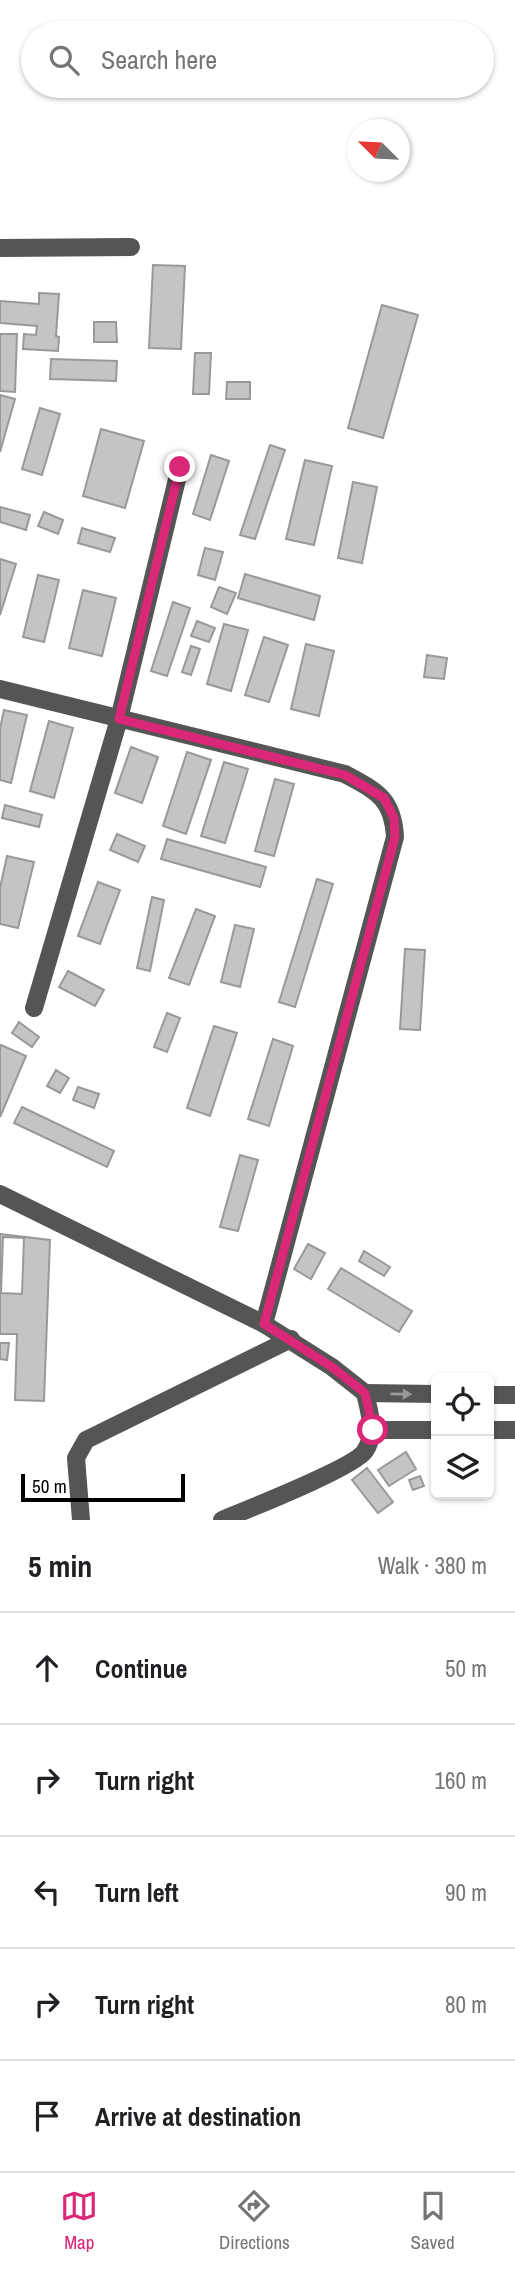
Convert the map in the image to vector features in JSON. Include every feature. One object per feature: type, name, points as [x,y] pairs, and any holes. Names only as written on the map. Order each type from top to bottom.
[{"type":"lane","points":[[0,248],[131,247]]},
{"type":"lane","points":[[34,1008],[119,719],[180,467]]},
{"type":"lane","points":[[0,689],[345,775],[384,798],[394,818],[395,837],[264,1324]]},
{"type":"lane","points":[[0,1194],[264,1324],[291,1339],[365,1393],[431,1394]]},
{"type":"lane","points":[[81,1520],[76,1458],[86,1440],[291,1339]]},
{"type":"lane","points":[[222,1520],[344,1466],[365,1452],[373,1430],[365,1393]]},
{"type":"lane","points":[[494,1395],[515,1395]]},
{"type":"lane","points":[[373,1430],[431,1430]]},
{"type":"lane","points":[[494,1430],[515,1430]]},
{"type":"building","points":[[153,265],[185,266],[181,349],[149,348]]},
{"type":"building","points":[[39,293],[59,294],[56,336],[59,337],[58,351],[23,349],[24,334],[36,335],[37,326],[0,323],[0,301],[39,304]]},
{"type":"building","points":[[382,305],[418,315],[383,438],[348,428]]},
{"type":"building","points":[[94,322],[116,322],[117,342],[94,342]]},
{"type":"building","points":[[0,334],[17,334],[15,392],[0,391]]},
{"type":"building","points":[[195,353],[211,353],[209,394],[193,394]]},
{"type":"building","points":[[51,359],[117,361],[116,381],[50,379]]},
{"type":"building","points":[[227,382],[250,382],[250,399],[226,399]]},
{"type":"building","points":[[0,395],[15,399],[0,452]]},
{"type":"building","points":[[40,408],[60,414],[42,475],[22,469]]},
{"type":"building","points":[[101,429],[144,441],[125,508],[83,496]]},
{"type":"building","points":[[270,445],[285,450],[255,539],[240,535]]},
{"type":"building","points":[[211,455],[229,461],[210,520],[193,514]]},
{"type":"building","points":[[305,460],[332,466],[314,545],[286,539]]},
{"type":"building","points":[[353,482],[377,487],[362,563],[338,558]]},
{"type":"building","points":[[0,507],[30,515],[26,530],[0,522]]},
{"type":"building","points":[[44,512],[63,520],[58,534],[38,526]]},
{"type":"building","points":[[82,528],[115,538],[110,552],[78,543]]},
{"type":"building","points":[[205,548],[223,552],[215,580],[198,575]]},
{"type":"building","points":[[0,559],[16,564],[0,615]]},
{"type":"building","points":[[245,574],[320,596],[314,620],[238,598]]},
{"type":"building","points":[[38,575],[59,580],[44,642],[23,637]]},
{"type":"building","points":[[219,587],[236,593],[227,614],[211,607]]},
{"type":"building","points":[[83,590],[116,598],[102,656],[69,648]]},
{"type":"building","points":[[173,602],[190,608],[167,676],[151,671]]},
{"type":"building","points":[[197,621],[215,628],[209,642],[191,636]]},
{"type":"building","points":[[224,624],[248,630],[231,691],[207,684]]},
{"type":"building","points":[[264,637],[288,645],[269,702],[245,695]]},
{"type":"building","points":[[306,644],[334,651],[319,716],[291,709]]},
{"type":"building","points":[[191,646],[200,649],[191,675],[182,672]]},
{"type":"building","points":[[427,655],[447,658],[444,679],[424,677]]},
{"type":"building","points":[[4,710],[27,715],[11,783],[0,780],[0,729]]},
{"type":"building","points":[[49,721],[73,728],[54,798],[30,791]]},
{"type":"building","points":[[131,747],[158,757],[142,803],[115,793]]},
{"type":"building","points":[[187,752],[211,760],[186,834],[163,826]]},
{"type":"building","points":[[224,762],[248,769],[225,843],[201,836]]},
{"type":"building","points":[[275,779],[294,784],[274,856],[255,851]]},
{"type":"building","points":[[5,805],[42,815],[39,827],[2,818]]},
{"type":"building","points":[[117,834],[145,846],[138,862],[110,850]]},
{"type":"building","points":[[167,839],[266,867],[260,887],[161,859]]},
{"type":"building","points":[[7,856],[34,862],[18,928],[0,924],[0,888]]},
{"type":"building","points":[[317,879],[333,884],[295,1007],[279,1002]]},
{"type":"building","points":[[98,882],[120,890],[100,944],[78,936]]},
{"type":"building","points":[[152,897],[164,900],[150,971],[137,968]]},
{"type":"building","points":[[196,909],[215,916],[189,985],[169,978]]},
{"type":"building","points":[[235,925],[254,929],[240,987],[221,982]]},
{"type":"building","points":[[405,949],[425,950],[420,1030],[400,1029]]},
{"type":"building","points":[[68,971],[104,990],[95,1006],[59,987]]},
{"type":"building","points":[[167,1013],[180,1018],[167,1052],[154,1047]]},
{"type":"building","points":[[19,1022],[39,1037],[32,1047],[12,1033]]},
{"type":"building","points":[[214,1026],[237,1033],[210,1116],[187,1108]]},
{"type":"building","points":[[273,1039],[293,1046],[269,1126],[248,1119]]},
{"type":"building","points":[[1,1045],[26,1056],[0,1117],[0,1048]]},
{"type":"building","points":[[56,1070],[69,1078],[60,1093],[47,1086]]},
{"type":"building","points":[[78,1087],[99,1094],[94,1108],[73,1100]]},
{"type":"building","points":[[22,1107],[114,1151],[107,1167],[14,1123]]},
{"type":"building","points":[[240,1155],[258,1160],[238,1231],[220,1227]]},
{"type":"building","points":[[0,1234],[50,1240],[44,1401],[15,1400],[17,1334],[0,1334]],"holes":[[[3,1237],[24,1238],[22,1294],[1,1293]]]},
{"type":"building","points":[[308,1244],[325,1253],[311,1279],[294,1269]]},
{"type":"building","points":[[364,1251],[390,1267],[384,1276],[359,1261]]},
{"type":"building","points":[[341,1268],[412,1311],[399,1332],[328,1289]]},
{"type":"building","points":[[0,1343],[9,1343],[7,1360],[0,1359]]},
{"type":"building","points":[[406,1452],[416,1469],[389,1486],[378,1470]]},
{"type":"building","points":[[367,1468],[393,1502],[378,1513],[352,1480]]},
{"type":"building","points":[[420,1476],[424,1486],[413,1490],[409,1480]]},
{"type":"route","points":[[180,467],[119,719],[345,775],[384,798],[394,818],[395,837],[264,1324],[332,1367],[365,1393],[373,1430]]}]
